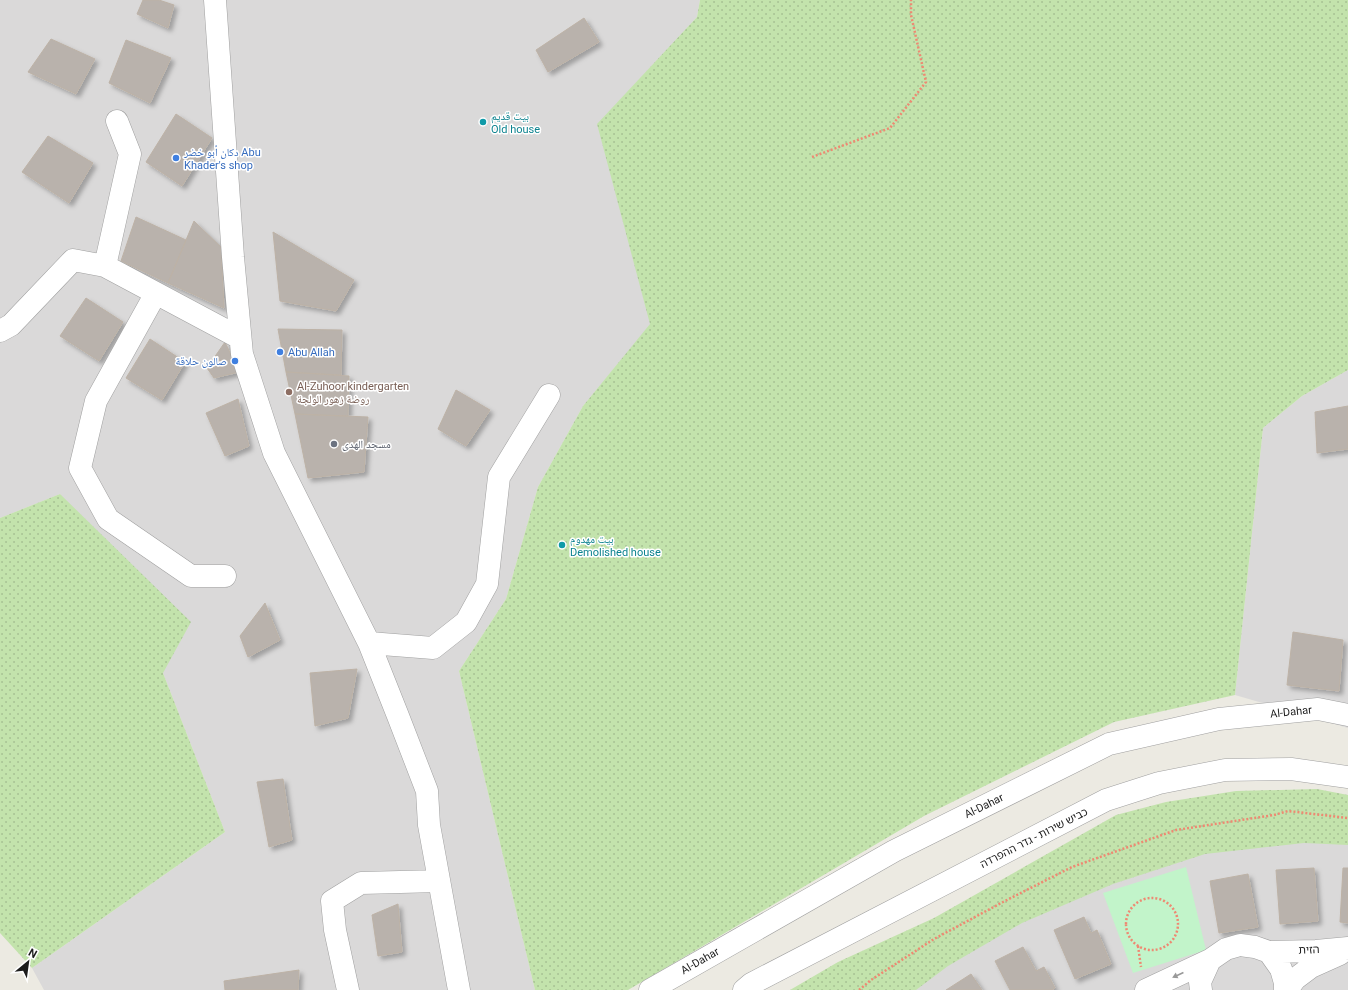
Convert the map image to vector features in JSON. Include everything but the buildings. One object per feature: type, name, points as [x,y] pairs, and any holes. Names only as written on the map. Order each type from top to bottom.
[{"type":"street","points":[[215,0],[232,250],[242,354],[274,453],[369,643],[427,791],[429,825],[459,990]]},
{"type":"street","points":[[105,266],[130,154],[117,121]]},
{"type":"street","points":[[0,331],[11,325],[73,260],[105,266],[240,338]]},
{"type":"street","points":[[156,293],[96,401],[80,468],[108,519],[192,576],[225,576]]},
{"type":"street","points":[[369,643],[433,648],[466,622],[487,584],[499,477],[550,395]]},
{"type":"street","name":"Al-Dahar","points":[[650,990],[894,851],[1109,744],[1219,719],[1318,709],[1348,715]]},
{"type":"street","name":"כביש שירות - גדר ההפרדה","points":[[744,990],[751,984],[1106,800],[1159,782],[1225,770],[1291,769],[1348,777]]},
{"type":"street","points":[[348,990],[335,930],[332,902],[361,883],[439,881]]},
{"type":"street","name":"הזית","points":[[1210,960],[1226,949],[1240,945],[1255,947],[1269,952],[1348,949]]},
{"type":"street","name":"הזית","points":[[1286,990],[1295,979],[1311,967],[1348,949]]},
{"type":"street","points":[[1269,952],[1281,969],[1286,990]]},
{"type":"street","points":[[1146,990],[1210,960]]},
{"type":"street","points":[[1201,990],[1200,982],[1210,960]]},
{"type":"path","points":[[812,156],[890,128],[926,82],[911,15],[911,0]]},
{"type":"path","points":[[859,990],[871,980],[934,939],[1072,867],[1176,830],[1274,815],[1288,811],[1348,818]]},
{"type":"path","points":[[1144,899],[1160,899],[1174,909],[1178,917],[1176,935],[1171,942],[1156,950],[1146,950],[1138,946],[1132,941],[1128,934],[1126,925],[1130,909],[1136,903],[1144,899]]},
{"type":"shaded area","points":[[0,0],[700,0],[697,17],[598,124],[651,324],[583,406],[538,487],[506,599],[459,671],[535,990],[44,990],[32,968],[225,832],[163,673],[60,494],[0,518]]},
{"type":"shaded area","points":[[1348,370],[1348,728],[1235,695],[1263,428],[1302,396]]},
{"type":"shaded area","points":[[1348,837],[1348,990],[902,990],[965,941],[1174,839]]},
{"type":"green space","points":[[700,0],[1348,0],[1348,370],[1302,396],[1263,428],[1235,695],[1114,722],[924,816],[628,990],[535,990],[459,671],[506,599],[538,487],[583,406],[650,324],[597,124],[697,17]]},
{"type":"green space","points":[[60,494],[191,622],[163,673],[225,832],[32,968],[0,933],[0,518]]},
{"type":"green space","points":[[1317,789],[1348,795],[1348,845],[1304,843],[1205,854],[1113,884],[1022,923],[948,966],[916,990],[790,990],[838,962],[934,918],[1116,815],[1166,802],[1236,791]]},
{"type":"green space","points":[[1186,867],[1206,950],[1133,973],[1103,893]]},
{"type":"place","name":"بيت قديم Old house","points":[[483,122]]},
{"type":"place","name":"دكان أبو خضر Abu Khader's shop","points":[[176,158]]},
{"type":"place","name":"Abu Allah","points":[[280,352]]},
{"type":"place","name":"صالون حلاقة","points":[[235,361]]},
{"type":"place","name":"Al-Zuhoor kindergarten روضة زهور الولجة","points":[[289,392]]},
{"type":"place","name":"مسجد الهدى","points":[[334,444]]},
{"type":"place","name":"بيت مهدوم Demolished house","points":[[562,545]]}]
